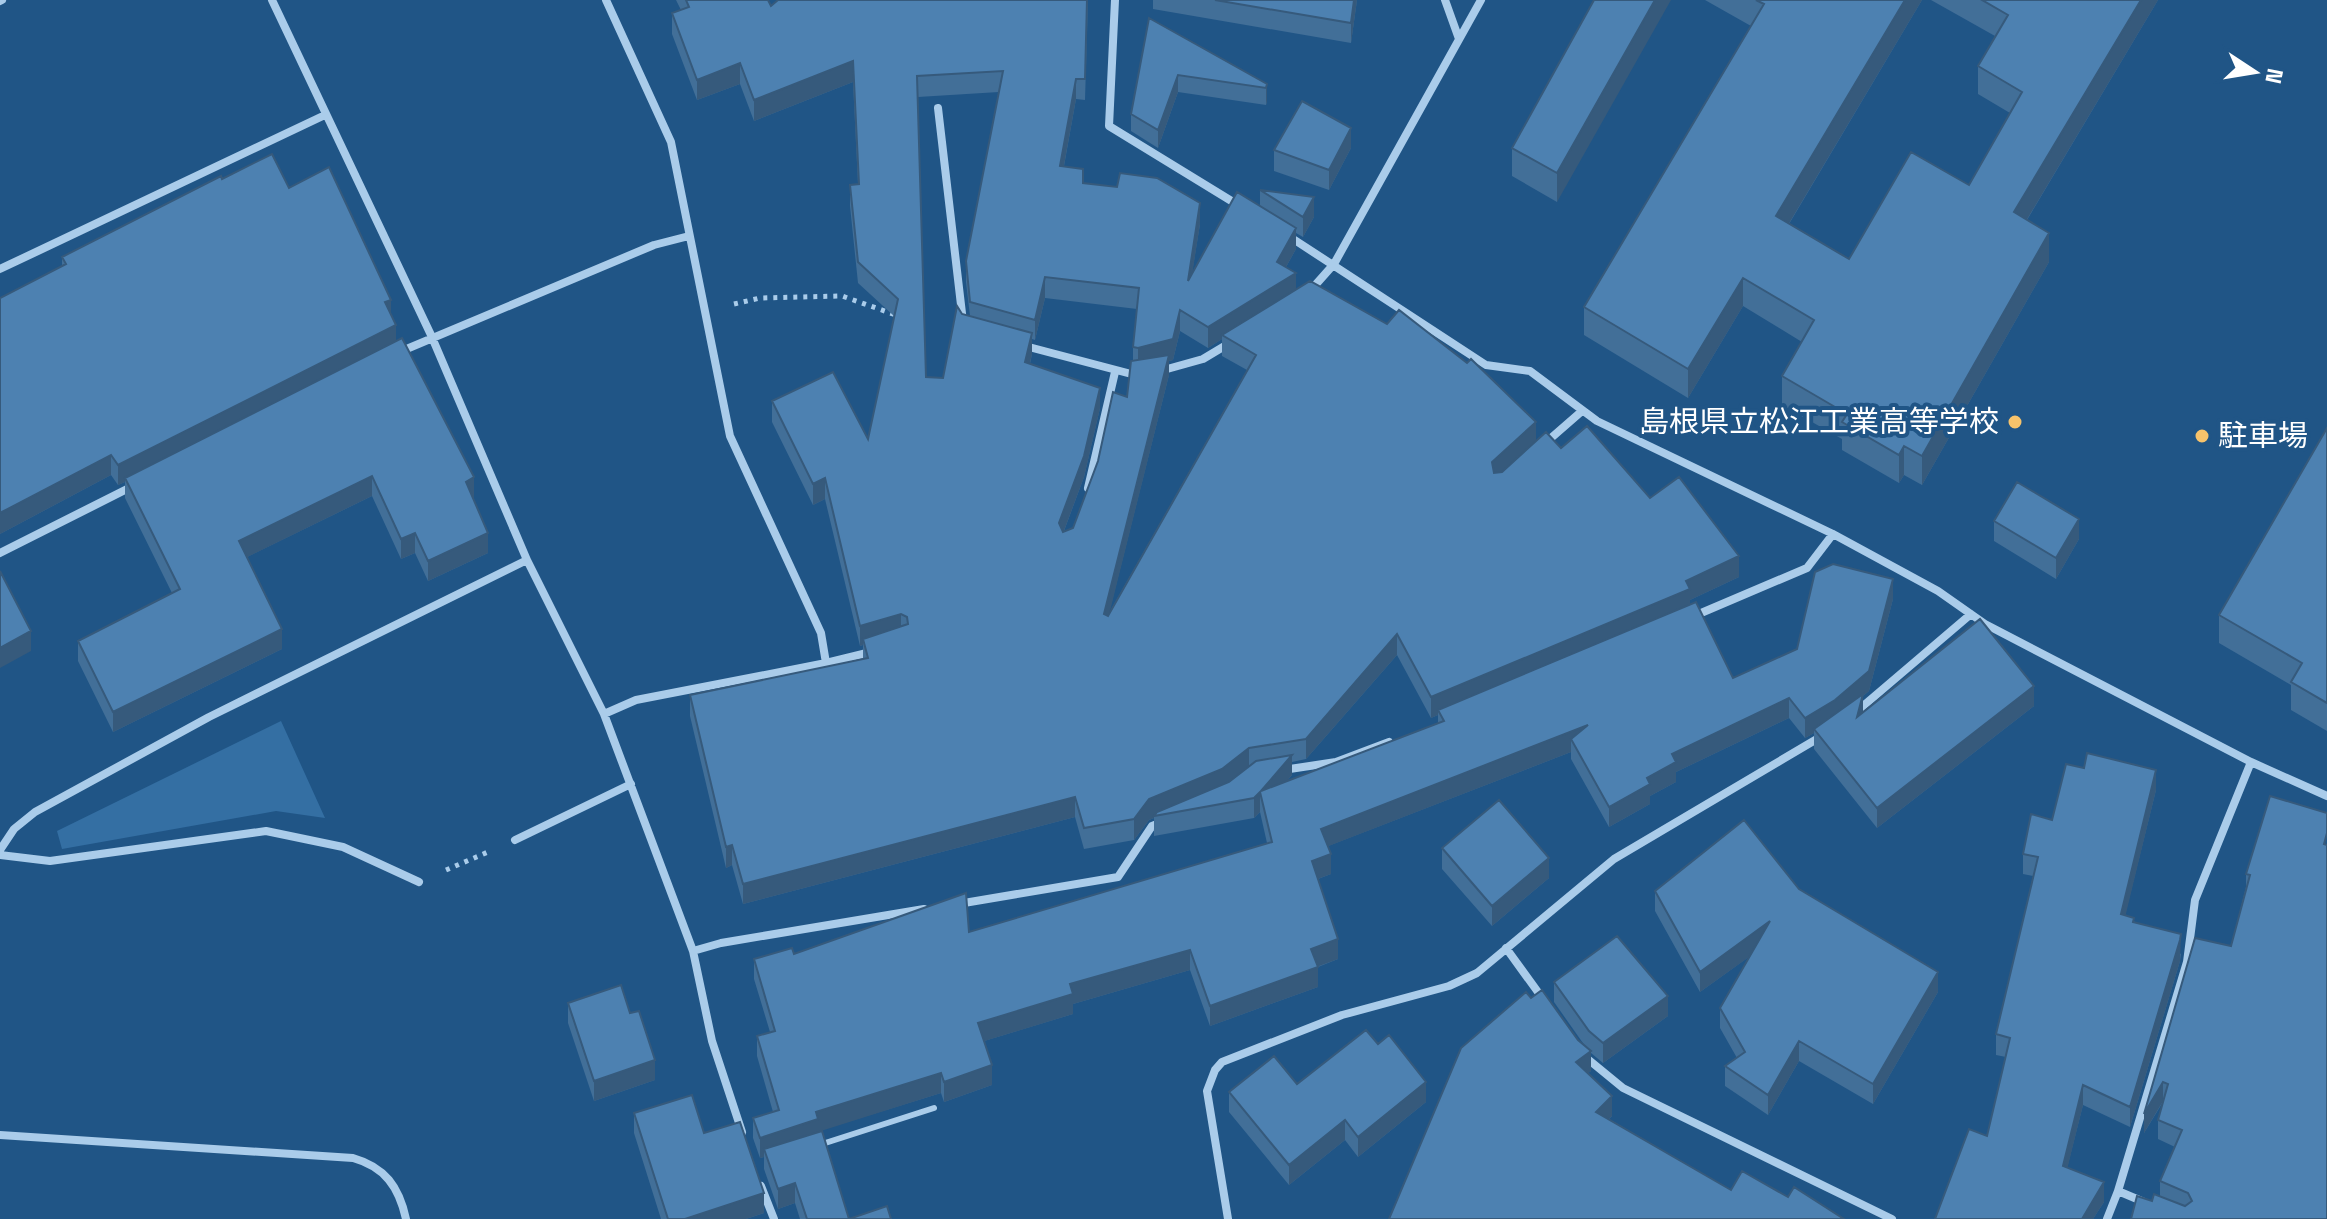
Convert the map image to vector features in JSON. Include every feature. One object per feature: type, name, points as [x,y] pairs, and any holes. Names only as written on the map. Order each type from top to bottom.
[{"type":"street","points":[[272,0],[431,335],[527,560],[604,714],[693,951],[712,1041],[744,1139]]},
{"type":"street","points":[[606,0],[671,142],[730,436],[821,633],[826,663]]},
{"type":"street","points":[[1115,0],[1109,126],[1241,207]]},
{"type":"street","points":[[1445,0],[1459,39]]},
{"type":"street","points":[[1296,302],[1307,295],[1334,264],[1481,0]]},
{"type":"street","points":[[938,108],[964,328]]},
{"type":"street","points":[[0,269],[325,115]]},
{"type":"street","points":[[1281,231],[1486,365],[1530,371],[1582,411],[1833,534],[1938,591],[1971,614],[2251,762],[2327,796]]},
{"type":"street","points":[[389,356],[431,335],[654,245],[689,236]]},
{"type":"street","points":[[1009,341],[1138,376],[1203,359],[1238,338]]},
{"type":"street","points":[[1086,493],[1115,372]]},
{"type":"street","points":[[1539,449],[1582,411]]},
{"type":"street","points":[[0,553],[139,483]]},
{"type":"street","points":[[1678,622],[1807,568],[1833,534]]},
{"type":"street","points":[[419,882],[343,847],[266,831],[50,861],[0,852],[14,829],[62,797],[209,717],[527,560]]},
{"type":"street","points":[[1851,716],[1971,614]]},
{"type":"street","points":[[604,714],[636,700],[877,650]]},
{"type":"street","points":[[1228,1219],[1207,1091],[1215,1070],[1222,1062],[1342,1015],[1449,986],[1477,973],[1614,859],[1826,734]]},
{"type":"street","points":[[1267,772],[1336,762],[1393,740]]},
{"type":"street","points":[[2107,1219],[2187,962],[2195,900],[2251,762]]},
{"type":"street","points":[[515,840],[631,784]]},
{"type":"street","points":[[950,905],[1118,877],[1152,826],[1167,820]]},
{"type":"street","points":[[693,951],[721,943],[935,907]]},
{"type":"street","points":[[1506,948],[1549,1008]]},
{"type":"street","points":[[1575,1044],[1600,1072],[1623,1088],[1892,1219]]},
{"type":"street","points":[[0,1135],[353,1158],[372,1163],[389,1177],[402,1201],[406,1219]]},
{"type":"street","points":[[759,1180],[774,1219]]},
{"type":"street","points":[[2118,1191],[2158,1208]]},
{"type":"lane","points":[[814,1147],[934,1108]]},
{"type":"path","points":[[729,306],[760,298],[842,296],[910,320]]},
{"type":"path","points":[[419,882],[515,840]]},
{"type":"shaded area","points":[[281,721],[325,818],[276,811],[62,849],[57,831]]},
{"type":"building","points":[[686,0],[768,0],[771,6],[778,0],[1087,0],[1085,79],[1076,79],[1060,166],[1083,169],[1083,183],[1117,187],[1120,173],[1157,178],[1200,203],[1188,281],[1237,192],[1296,228],[1277,262],[1296,273],[1208,327],[1180,310],[1173,339],[1138,348],[1133,347],[1139,288],[1045,277],[1035,320],[970,302],[966,261],[1003,71],[917,76],[926,377],[943,378],[957,306],[962,314],[1032,333],[1025,362],[1100,388],[1084,456],[1059,523],[1063,532],[1073,528],[1098,461],[1113,392],[1127,397],[1131,361],[1169,355],[1104,614],[1108,616],[1256,355],[1222,335],[1310,281],[1387,324],[1399,310],[1467,363],[1471,359],[1536,422],[1492,462],[1494,473],[1502,472],[1546,432],[1561,448],[1587,426],[1650,498],[1679,477],[1739,556],[1686,581],[1690,589],[1431,697],[1397,634],[1306,739],[1249,748],[1222,769],[1149,799],[1134,819],[1084,828],[1075,797],[743,884],[732,845],[726,847],[690,695],[868,658],[863,639],[908,624],[907,617],[901,614],[860,626],[825,478],[813,484],[772,401],[833,372],[868,439],[898,299],[858,262],[850,185],[859,184],[853,61],[754,100],[740,63],[697,80],[672,13],[689,7]]},
{"type":"building","points":[[1215,0],[1354,0],[1351,23]]},
{"type":"building","points":[[1594,0],[1655,0],[1557,173],[1512,148]]},
{"type":"building","points":[[1756,0],[1905,0],[1776,216],[1849,259],[1911,152],[1969,185],[2022,92],[1978,66],[2008,15],[1982,0],[2141,0],[2014,212],[2049,233],[1922,456],[1904,446],[1899,455],[1842,422],[1847,414],[1782,376],[1814,320],[1743,278],[1688,369],[1584,307],[1764,4]]},
{"type":"building","points":[[1149,18],[1267,84],[1266,88],[1178,75],[1158,130],[1131,114]]},
{"type":"building","points":[[1302,101],[1351,128],[1329,170],[1274,150]]},
{"type":"building","points":[[272,154],[289,188],[329,167],[391,300],[385,302],[396,325],[118,465],[111,455],[0,513],[0,298],[66,264],[62,257],[221,176],[222,179]]},
{"type":"building","points":[[1260,190],[1314,197],[1303,217]]},
{"type":"building","points":[[402,338],[474,477],[466,482],[488,533],[428,561],[415,533],[401,539],[372,476],[239,541],[282,629],[113,712],[78,641],[180,589],[125,478]]},
{"type":"building","points":[[2327,428],[2327,703],[2291,682],[2302,663],[2219,615]]},
{"type":"building","points":[[2017,482],[2079,519],[2056,558],[1994,521]]},
{"type":"building","points":[[1833,564],[1893,579],[1869,671],[1835,700],[1805,718],[1789,698],[1672,754],[1676,762],[1647,778],[1650,784],[1609,807],[1571,739],[1588,725],[1321,829],[1331,854],[1312,861],[1338,939],[1311,949],[1318,967],[1210,1006],[1190,950],[1070,984],[1073,994],[978,1023],[992,1065],[944,1082],[941,1073],[816,1112],[818,1119],[760,1138],[753,1118],[779,1110],[757,1036],[775,1031],[754,959],[792,948],[794,954],[966,893],[969,932],[1272,842],[1260,792],[1254,798],[1154,816],[1157,812],[1229,782],[1256,761],[1292,755],[1261,791],[1444,721],[1438,710],[1696,602],[1733,678],[1797,649],[1815,572]]},
{"type":"building","points":[[0,571],[31,631],[0,648]]},
{"type":"building","points":[[1980,619],[2034,686],[1877,808],[1814,729],[1863,694],[1857,717]]},
{"type":"building","points":[[2087,753],[2156,770],[2121,914],[2134,918],[2133,922],[2181,934],[2130,1107],[2083,1085],[2063,1166],[2104,1182],[2082,1219],[1935,1219],[1969,1129],[1987,1136],[2010,1038],[1996,1034],[2038,857],[2023,854],[2031,814],[2052,820],[2066,764],[2084,768]]},
{"type":"building","points":[[2270,796],[2327,813],[2324,844],[2327,845],[2327,1219],[2131,1219],[2137,1196],[2152,1201],[2154,1194],[2185,1206],[2192,1201],[2188,1193],[2160,1181],[2182,1130],[2158,1120],[2168,1084],[2163,1082],[2144,1114],[2195,938],[2231,946],[2250,875],[2246,874]]},
{"type":"building","points":[[1499,800],[1549,858],[1492,906],[1442,848]]},
{"type":"building","points":[[1744,820],[1799,889],[1938,972],[1873,1084],[1799,1041],[1768,1095],[1725,1066],[1745,1052],[1720,1008],[1770,921],[1700,972],[1655,891]]},
{"type":"building","points":[[1617,936],[1668,996],[1603,1043],[1589,1031],[1554,982]]},
{"type":"building","points":[[621,985],[630,1013],[639,1011],[655,1060],[594,1081],[568,1003]]},
{"type":"building","points":[[1542,990],[1578,1040],[1591,1051],[1576,1062],[1612,1096],[1596,1112],[1731,1190],[1742,1171],[1788,1197],[1794,1187],[1844,1219],[1389,1219],[1461,1048],[1526,992],[1531,998]]},
{"type":"building","points":[[1366,1030],[1378,1044],[1389,1035],[1426,1082],[1358,1137],[1345,1120],[1289,1165],[1229,1092],[1274,1056],[1297,1084]]},
{"type":"building","points":[[692,1095],[704,1133],[740,1122],[764,1193],[685,1219],[668,1219],[634,1113]]},
{"type":"building","points":[[822,1131],[849,1219],[807,1219],[795,1183],[778,1189],[764,1149]]},
{"type":"building","points":[[887,1206],[891,1219],[849,1219]]},
{"type":"place","name":"島根県立松江工業高等学校","points":[[2015,422]]},
{"type":"place","name":"駐車場","points":[[2202,436]]}]
